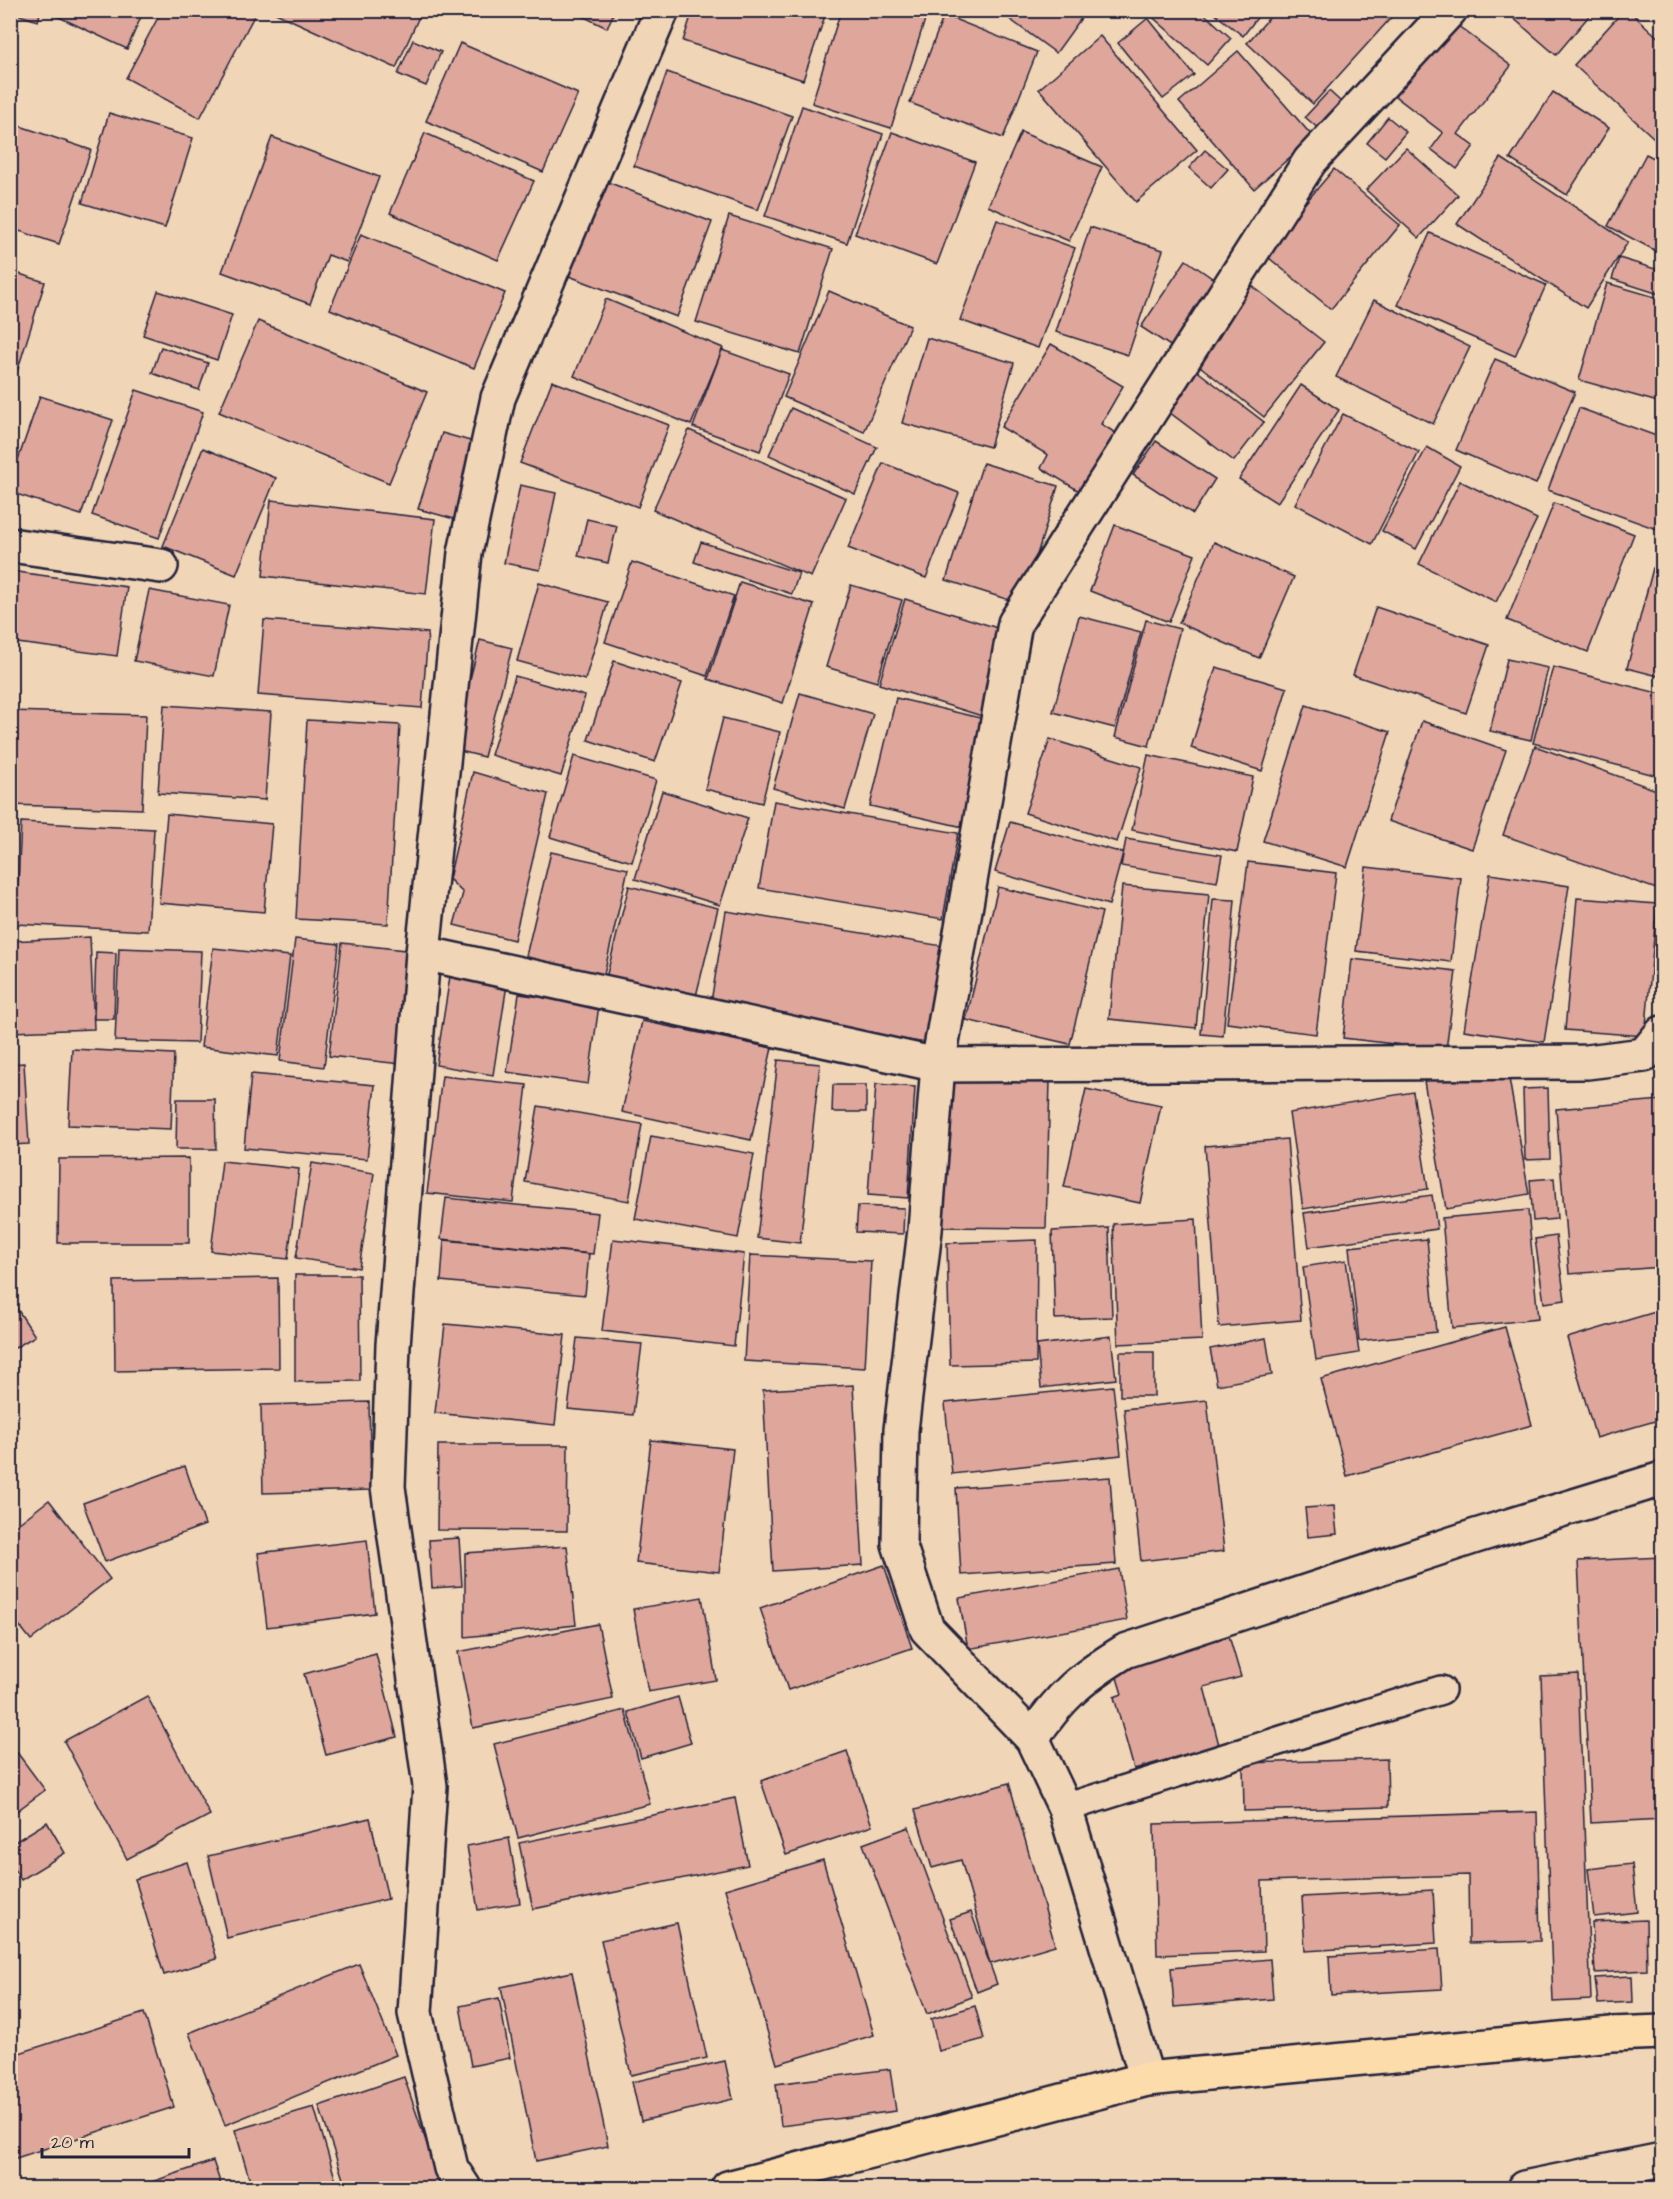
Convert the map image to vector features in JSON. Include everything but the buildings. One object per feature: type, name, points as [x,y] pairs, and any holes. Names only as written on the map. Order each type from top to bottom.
[{"type":"highway","points":[[728,2188],[1147,2079],[1600,2035],[1662,2032]]},
{"type":"street","points":[[464,2188],[451,2168],[416,2013],[430,1785],[388,1487],[393,1345],[423,953],[465,553],[498,398],[662,10]]},
{"type":"street","points":[[1147,2079],[1065,1808],[1032,1738],[927,1629],[899,1544],[901,1430],[925,1230],[938,1065],[1015,623],[1310,161],[1450,10]]},
{"type":"street","points":[[10,545],[161,566]]},
{"type":"street","points":[[423,953],[938,1065],[1587,1062],[1644,1055],[1662,1033]]},
{"type":"street","points":[[1032,1738],[1071,1688],[1096,1668],[1125,1651],[1465,1539],[1662,1479]]},
{"type":"street","points":[[1524,2188],[1662,2160]]},
{"type":"lane","points":[[1065,1808],[1441,1690]]}]
